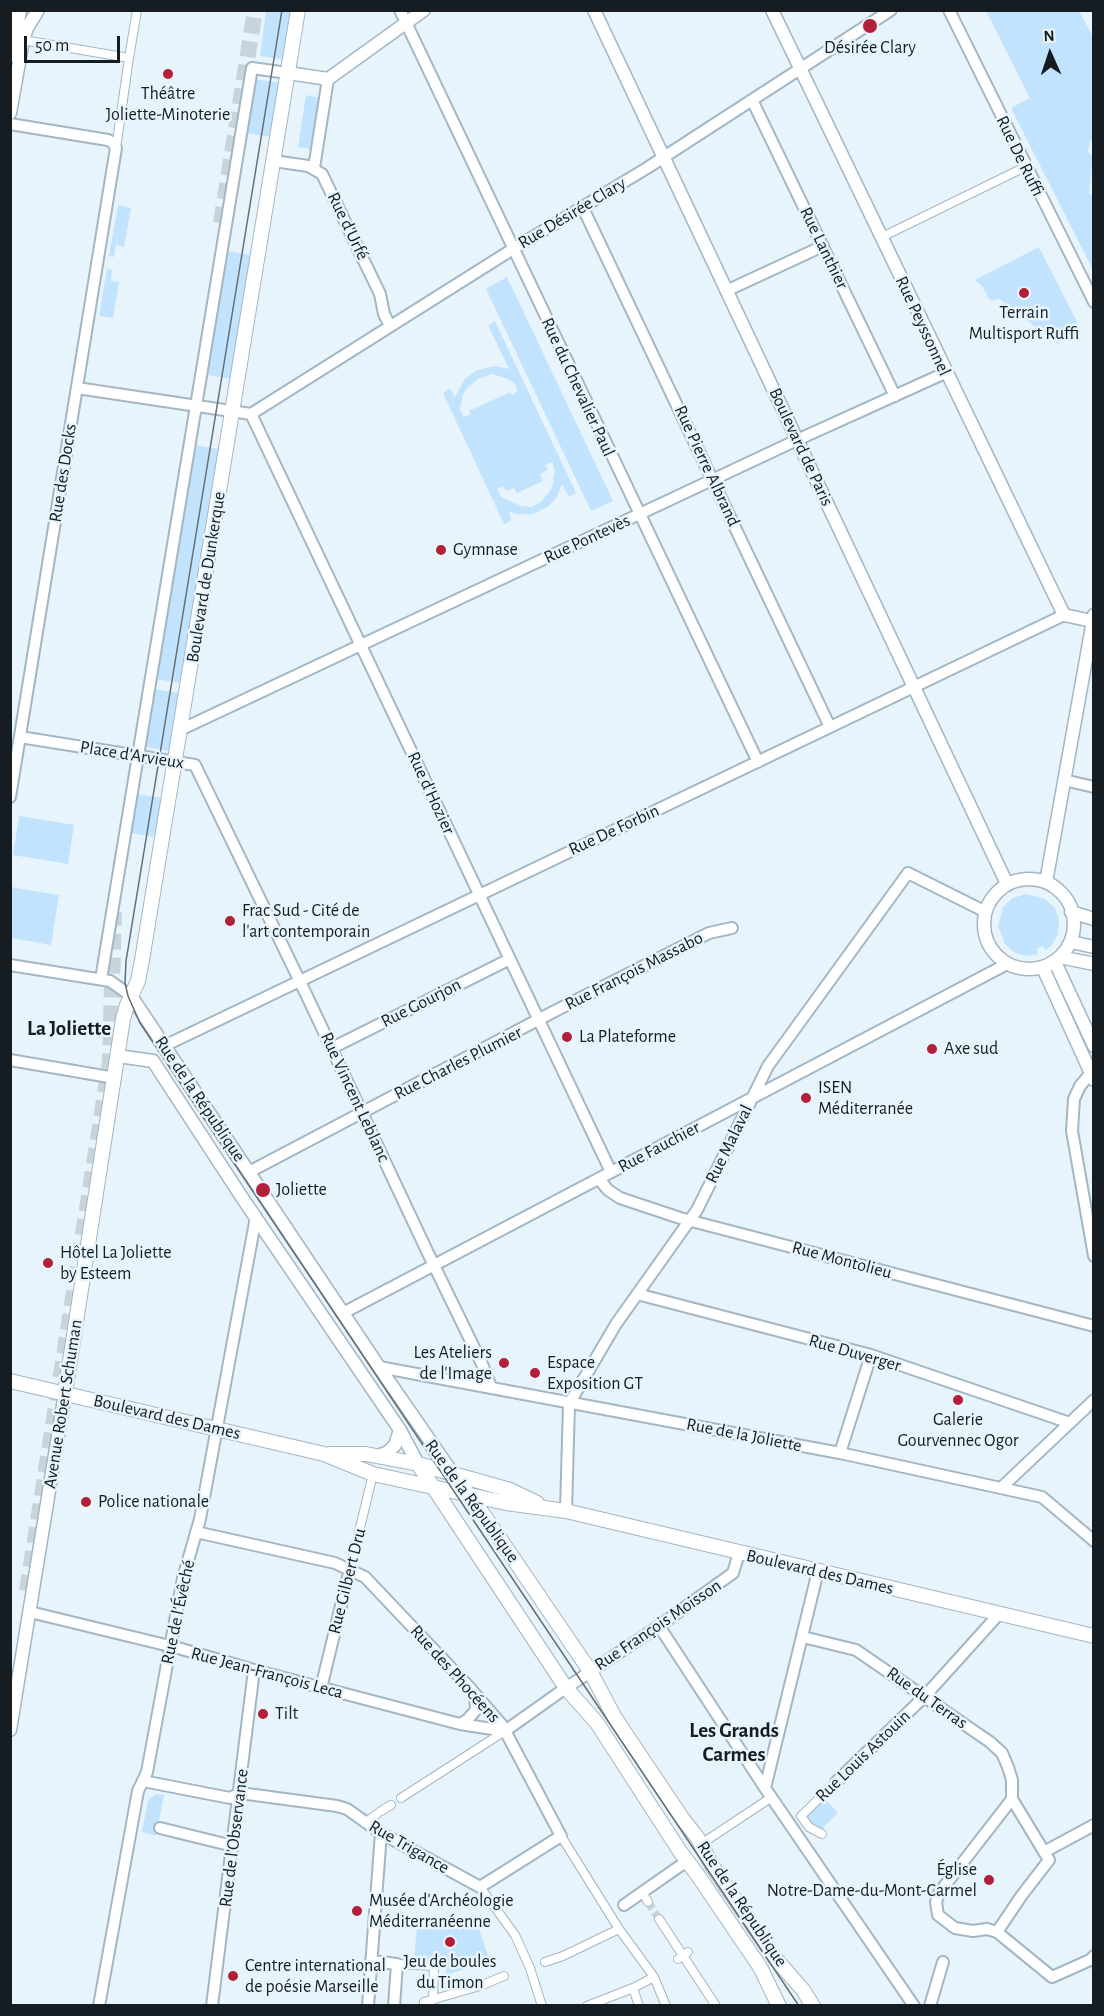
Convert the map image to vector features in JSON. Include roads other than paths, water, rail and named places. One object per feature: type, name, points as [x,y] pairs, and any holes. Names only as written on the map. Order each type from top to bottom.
[{"type":"highway","points":[[17,10],[17,46]]},
{"type":"main road","name":"Boulevard de Dunkerque","points":[[115,1078],[124,1012],[138,981],[142,960],[298,10]]},
{"type":"main road","name":"Avenue Robert Schuman","points":[[65,1393],[115,1078]]},
{"type":"main road","name":"Boulevard des Dames","points":[[10,1381],[324,1454],[373,1474],[507,1503],[566,1511],[1094,1636]]},
{"type":"main road","name":"Boulevard des Dames","points":[[324,1454],[366,1454],[418,1464],[510,1490],[547,1508]]},
{"type":"main road","name":"Rue de la République","points":[[418,1464],[563,1690],[597,1723],[687,1861],[760,1967],[779,2006]]},
{"type":"main road","name":"Rue de la République","points":[[453,1474],[590,1671],[615,1718],[701,1844],[713,1867],[775,1958],[803,1990],[813,2006]]},
{"type":"main road","points":[[493,1529],[497,1516],[507,1503]]},
{"type":"street","points":[[10,113],[17,46],[38,10]]},
{"type":"street","points":[[116,148],[137,10]]},
{"type":"street","name":"Rue du Chevalier Paul","points":[[400,10],[758,762]]},
{"type":"street","points":[[288,73],[328,79],[424,10]]},
{"type":"street","name":"Boulevard de Paris","points":[[594,10],[1007,884]]},
{"type":"street","name":"Rue Peyssonnel","points":[[772,10],[945,373],[1064,615]]},
{"type":"street","name":"Rue Désirée Clary","points":[[251,414],[800,70],[891,10]]},
{"type":"street","name":"Rue De Ruffi","points":[[948,10],[1094,302]]},
{"type":"street","points":[[17,46],[129,58]]},
{"type":"street","name":"Boulevard de Dunkerque","points":[[101,980],[140,756],[252,68],[288,73]]},
{"type":"street","points":[[274,160],[314,168],[328,79]]},
{"type":"street","name":"Rue Lanthier","points":[[752,100],[895,396]]},
{"type":"street","points":[[10,124],[108,140],[116,148]]},
{"type":"street","name":"Rue des Docks","points":[[10,797],[116,148]]},
{"type":"street","points":[[882,237],[1025,167]]},
{"type":"street","name":"Rue d'Urfé","points":[[314,168],[322,174],[380,294],[384,314],[390,326]]},
{"type":"street","name":"Rue Pierre Albrand","points":[[582,206],[714,479],[830,727]]},
{"type":"street","points":[[726,291],[823,246]]},
{"type":"street","name":"Rue Pontevès","points":[[229,708],[797,440],[945,373]]},
{"type":"street","points":[[77,388],[251,414]]},
{"type":"street","name":"Rue d'Hozier","points":[[251,414],[611,1172]]},
{"type":"street","points":[[1046,882],[1093,619],[1064,615]]},
{"type":"street","name":"Rue De Forbin","points":[[164,1046],[1064,615]]},
{"type":"street","name":"Place d'Arvieux","points":[[180,730],[229,708]]},
{"type":"street","name":"Place d'Arvieux","points":[[20,737],[195,765],[217,809]]},
{"type":"street","points":[[1064,780],[1094,787]]},
{"type":"street","name":"Rue Vincent Leblanc","points":[[217,809],[491,1387]]},
{"type":"street","name":"Rue Malaval","points":[[566,1511],[570,1402],[616,1324],[697,1210],[768,1066],[908,873],[986,912]]},
{"type":"street","points":[[1026,879],[1046,882],[1062,893],[1074,917],[1071,942],[1058,959],[1042,968],[1030,970],[1007,964],[994,954],[983,926],[990,900],[1007,884],[1026,879]]},
{"type":"street","points":[[1071,912],[1094,919]]},
{"type":"street","name":"Rue François Massabo","points":[[539,1020],[709,933],[732,928]]},
{"type":"street","points":[[1071,942],[1094,947]]},
{"type":"street","name":"Rue Gourjon","points":[[332,1048],[510,959]]},
{"type":"street","points":[[1058,959],[1094,964]]},
{"type":"street","points":[[1058,959],[1094,1046]]},
{"type":"street","name":"Rue Fauchier","points":[[343,1313],[1007,964]]},
{"type":"street","points":[[10,965],[117,984],[131,996]]},
{"type":"street","points":[[1042,968],[1092,1077],[1080,1086],[1074,1100],[1072,1131],[1094,1256]]},
{"type":"street","name":"Rue de la République","points":[[131,996],[453,1474]]},
{"type":"street","name":"Rue Charles Plumier","points":[[249,1172],[539,1020]]},
{"type":"street","name":"Rue de la République","points":[[118,1056],[153,1061],[400,1430],[418,1464]]},
{"type":"street","points":[[10,1060],[115,1078]]},
{"type":"street","name":"Rue Montolieu","points":[[599,1179],[608,1190],[620,1198],[690,1220],[1094,1326]]},
{"type":"street","name":"Rue de l'Évêché","points":[[99,2006],[138,1791],[147,1772],[183,1578],[200,1520],[256,1217]]},
{"type":"street","name":"Rue Duverger","points":[[637,1294],[871,1355],[1070,1423]]},
{"type":"street","points":[[840,1453],[871,1355]]},
{"type":"street","name":"Rue de la Joliette","points":[[379,1367],[840,1453],[1042,1497],[1094,1541]]},
{"type":"street","name":"Avenue Robert Schuman","points":[[10,1730],[65,1393]]},
{"type":"street","points":[[1001,1488],[1094,1400]]},
{"type":"street","points":[[378,1456],[388,1452],[394,1445],[400,1430]]},
{"type":"street","name":"Rue Gilbert Dru","points":[[321,1688],[373,1474]]},
{"type":"street","name":"Rue des Phocéens","points":[[196,1532],[335,1563],[365,1577],[475,1694],[505,1731],[561,1836],[619,1929],[654,1977],[666,2006]]},
{"type":"street","name":"Rue François Moisson","points":[[401,1798],[505,1731],[733,1573],[739,1553]]},
{"type":"street","points":[[701,1844],[719,1835],[768,1792],[818,1571]]},
{"type":"street","name":"Rue Jean-François Leca","points":[[30,1612],[170,1646],[460,1724],[505,1731]]},
{"type":"street","name":"Rue Louis Astouin","points":[[822,1834],[809,1827],[801,1816],[925,1696],[999,1614]]},
{"type":"street","points":[[659,1626],[768,1792],[914,2006]]},
{"type":"street","name":"Rue du Terras","points":[[803,1637],[856,1650],[990,1742],[1002,1753],[1012,1780],[1012,1799]]},
{"type":"street","name":"Rue de l'Observance","points":[[212,2006],[254,1670]]},
{"type":"street","points":[[460,1724],[476,1710],[475,1694]]},
{"type":"street","name":"Rue Trigance","points":[[143,1781],[230,1798],[240,1793],[337,1806],[356,1814],[381,1833],[480,1887],[515,1935],[532,1967],[542,2006]]},
{"type":"street","points":[[1046,1856],[1012,1799],[939,1893],[936,1902],[938,1915],[946,1922],[963,1930],[987,1929],[997,1932],[1052,1977],[1094,1956]]},
{"type":"street","points":[[365,1823],[391,1805]]},
{"type":"street","points":[[997,1932],[1046,1856],[1094,1825]]},
{"type":"street","points":[[160,1828],[233,1846]]},
{"type":"street","points":[[368,2006],[381,1833]]},
{"type":"street","points":[[480,1887],[561,1836]]},
{"type":"street","points":[[624,1905],[645,1897],[687,1861]]},
{"type":"street","points":[[659,1919],[716,2006]]},
{"type":"street","points":[[545,1962],[563,1956],[619,1929]]},
{"type":"street","points":[[371,1962],[435,1966],[433,2000]]},
{"type":"street","points":[[930,2006],[944,1962]]},
{"type":"street","points":[[394,2006],[397,1964]]},
{"type":"street","points":[[424,2006],[424,2002],[504,1976]]},
{"type":"street","points":[[587,2006],[654,1977]]},
{"type":"street","points":[[633,1988],[639,2006]]},
{"type":"street","points":[[609,2006],[613,1995]]},
{"type":"tunnel","points":[[221,223],[255,10]]},
{"type":"tunnel","points":[[27,1591],[110,1062],[114,912]]},
{"type":"tunnel","points":[[648,1902],[659,1919]]},
{"type":"tram line","points":[[282,10],[126,961],[125,983],[128,996],[140,1023],[799,2006]]},
{"type":"place","name":"Désirée Clary","points":[[870,26]]},
{"type":"place","name":"Théâtre Joliette-Minoterie","points":[[168,74]]},
{"type":"place","name":"Terrain Multisport Ruffi","points":[[1024,293]]},
{"type":"place","name":"Gymnase","points":[[441,550]]},
{"type":"place","name":"Frac Sud - Cité de l'art contemporain","points":[[230,921]]},
{"type":"place","name":"La Plateforme","points":[[567,1037]]},
{"type":"place","name":"Axe sud","points":[[932,1049]]},
{"type":"place","name":"ISEN Méditerranée","points":[[806,1098]]},
{"type":"place","name":"Joliette","points":[[263,1190]]},
{"type":"place","name":"Hôtel La Joliette by Esteem","points":[[48,1263]]},
{"type":"place","name":"Les Ateliers de l'Image","points":[[504,1363]]},
{"type":"place","name":"Espace Exposition GT","points":[[535,1373]]},
{"type":"place","name":"Galerie Gourvennec Ogor","points":[[958,1400]]},
{"type":"place","name":"Police nationale","points":[[86,1502]]},
{"type":"place","name":"Tilt","points":[[263,1714]]},
{"type":"place","name":"Église Notre-Dame-du-Mont-Carmel","points":[[989,1880]]},
{"type":"place","name":"Musée d'Archéologie Méditerranéenne","points":[[357,1911]]},
{"type":"place","name":"Jeu de boules du Timon","points":[[450,1942]]},
{"type":"place","name":"Centre international de poésie Marseille","points":[[233,1976]]},
{"type":"district","name":"La Joliette","points":[[69,1029]]},
{"type":"district","name":"Les Grands Carmes","points":[[734,1743]]}]
